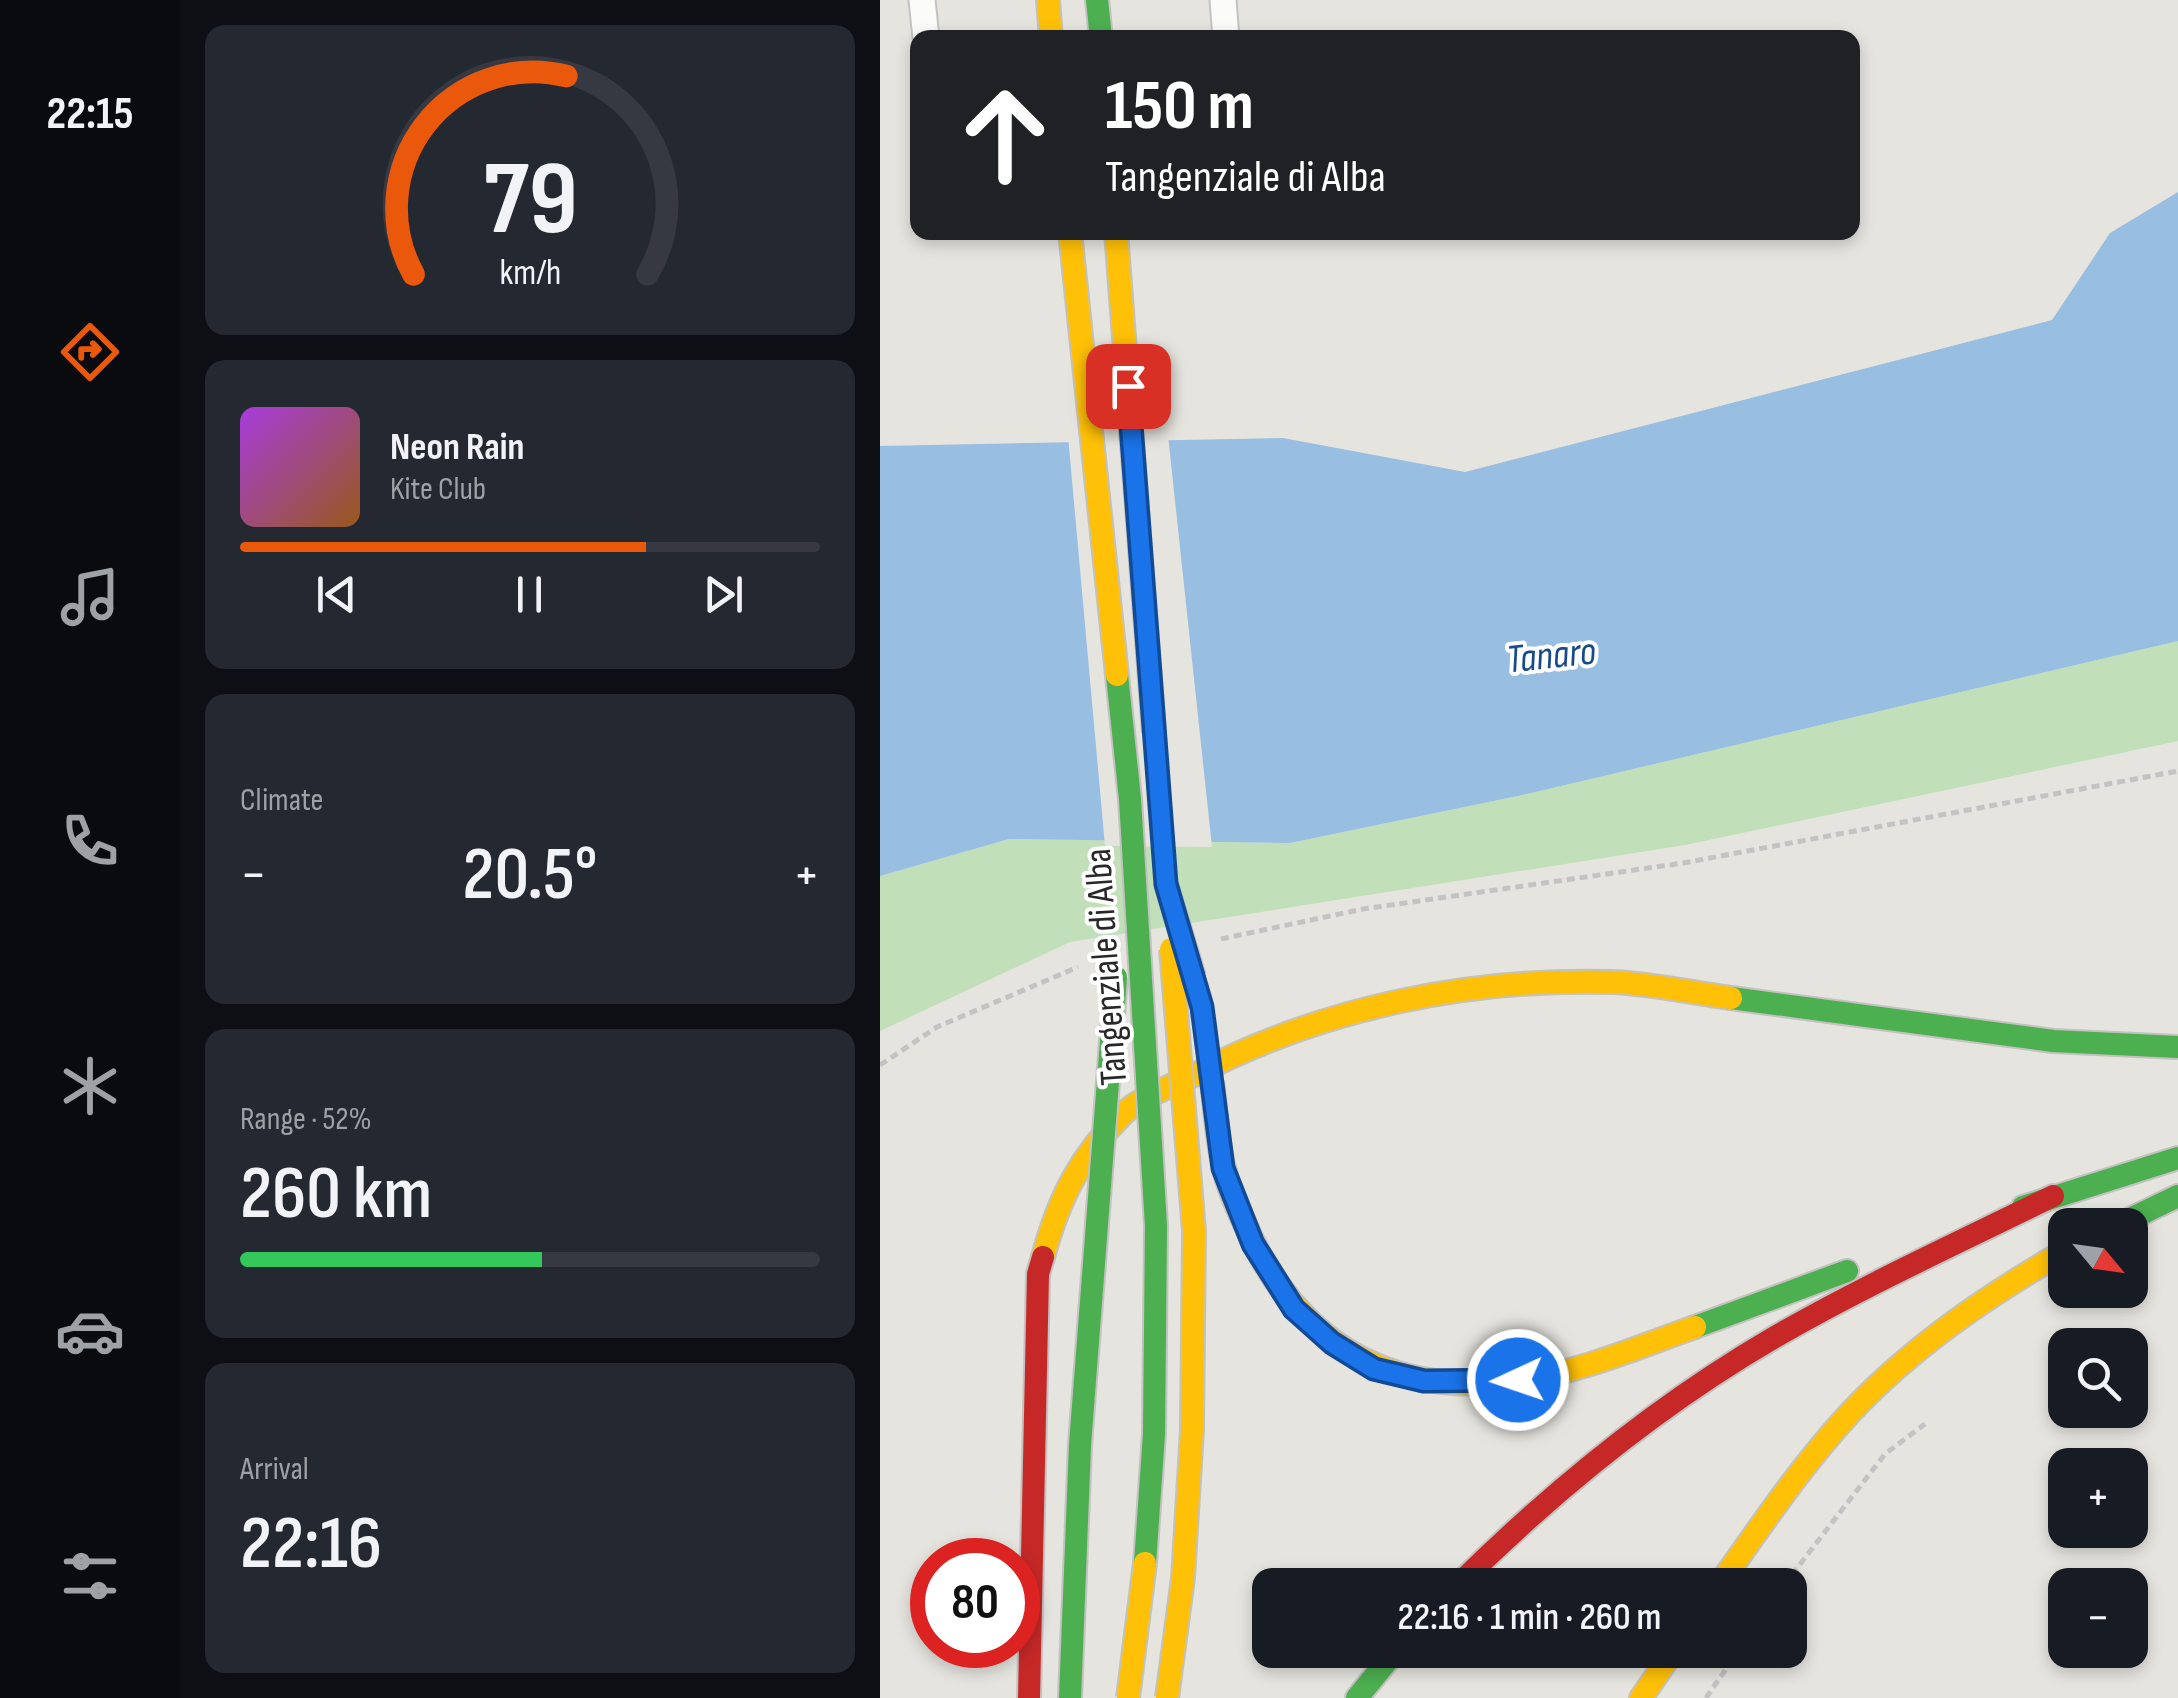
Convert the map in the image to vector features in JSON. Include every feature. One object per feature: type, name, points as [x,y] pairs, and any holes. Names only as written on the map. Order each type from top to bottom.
[{"type":"highway","points":[[1048,0],[1050,30]]},
{"type":"highway","points":[[1097,0],[1099,30]]},
{"type":"highway","name":"Tangenziale di Alba","points":[[1071,240],[1130,798],[1156,1226],[1154,1434],[1144,1576],[1128,1698]]},
{"type":"highway","points":[[1117,240],[1155,746]]},
{"type":"highway","points":[[1070,1698],[1080,1445],[1130,798]]},
{"type":"highway","name":"Tangenziale di Alba","points":[[1167,1698],[1183,1578],[1192,1430],[1194,1231],[1165,874],[1202,1007]]},
{"type":"highway","points":[[1029,1698],[1038,1274],[1056,1209],[1080,1164],[1127,1110],[1235,1054],[1331,1018],[1417,998],[1512,986],[1612,982],[2053,1041],[2178,1047]]},
{"type":"highway","points":[[1207,1043],[1223,1168],[1253,1244],[1294,1309],[1332,1343],[1374,1369],[1424,1381],[1518,1380],[1576,1368],[2053,1196],[2178,1158]]},
{"type":"highway","points":[[1476,1568],[1551,1496],[1714,1376],[1820,1312],[2053,1196]]},
{"type":"highway","points":[[2148,1210],[2178,1196]]},
{"type":"highway","points":[[1731,1568],[1786,1490],[1851,1412],[1930,1340],[2002,1286],[2048,1260]]},
{"type":"highway","points":[[1357,1698],[1381,1668]]},
{"type":"highway","points":[[1641,1698],[1662,1668]]},
{"type":"street","points":[[922,0],[925,30]]},
{"type":"street","points":[[1223,0],[1225,30]]},
{"type":"path","points":[[1204,942],[1363,909],[1683,863],[2178,772]]},
{"type":"path","points":[[880,1065],[936,1027],[1078,967]]},
{"type":"path","points":[[1797,1568],[1885,1454],[1926,1424]]},
{"type":"path","points":[[1706,1698],[1727,1668]]},
{"type":"green space","points":[[2178,641],[2178,741],[1685,845],[1070,942],[880,1031],[880,876],[1009,839],[1290,843],[1527,794]]},
{"type":"water","name":"Tanaro","points":[[2178,192],[2178,641],[1527,794],[1290,843],[1009,839],[880,876],[880,446],[1283,438],[1465,472],[2052,320],[2110,233]]},
{"type":"pier","points":[[1168,435],[1212,847],[1105,846],[1068,436]]},
{"type":"traffic: fast","points":[[1097,0],[1100,30]]},
{"type":"traffic: fast","points":[[1117,675],[1130,799],[1156,1226],[1154,1434],[1145,1563]]},
{"type":"traffic: fast","points":[[1166,884],[1194,977]]},
{"type":"traffic: fast","points":[[1080,1445],[1116,977]]},
{"type":"traffic: fast","points":[[1731,998],[2053,1041],[2178,1047]]},
{"type":"traffic: fast","points":[[2023,1207],[2178,1158]]},
{"type":"traffic: fast","points":[[2148,1210],[2178,1196]]},
{"type":"traffic: fast","points":[[1695,1327],[1847,1271]]},
{"type":"traffic: fast","points":[[1070,1698],[1080,1445]]},
{"type":"traffic: fast","points":[[1357,1698],[1381,1668]]},
{"type":"traffic: slow","points":[[1048,0],[1050,30]]},
{"type":"traffic: slow","points":[[1071,240],[1117,675]]},
{"type":"traffic: slow","points":[[1117,240],[1154,732]]},
{"type":"traffic: slow","points":[[1167,1698],[1183,1578],[1192,1430],[1194,1231],[1171,949]]},
{"type":"traffic: slow","points":[[1043,1257],[1073,1179],[1095,1145],[1124,1113],[1159,1091],[1295,1031],[1398,1002],[1504,985],[1625,983],[1731,998]]},
{"type":"traffic: slow","points":[[1212,1082],[1225,1172],[1250,1235],[1272,1275],[1297,1308],[1326,1336],[1359,1357],[1395,1372],[1434,1381],[1476,1384],[1521,1380],[1587,1365],[1695,1327]]},
{"type":"traffic: slow","points":[[1731,1568],[1815,1454],[1874,1389],[1952,1324],[2048,1261]]},
{"type":"traffic: slow","points":[[1128,1698],[1145,1563]]},
{"type":"traffic: slow","points":[[1641,1698],[1662,1668]]},
{"type":"traffic: jam","points":[[1476,1568],[1609,1451],[1732,1363],[1843,1300],[2053,1196]]},
{"type":"traffic: jam","points":[[1029,1698],[1038,1274],[1043,1257]]},
{"type":"route","points":[[1128,386],[1166,884],[1202,1007],[1223,1168],[1253,1244],[1294,1309],[1332,1343],[1374,1369],[1424,1381],[1518,1380]]}]
